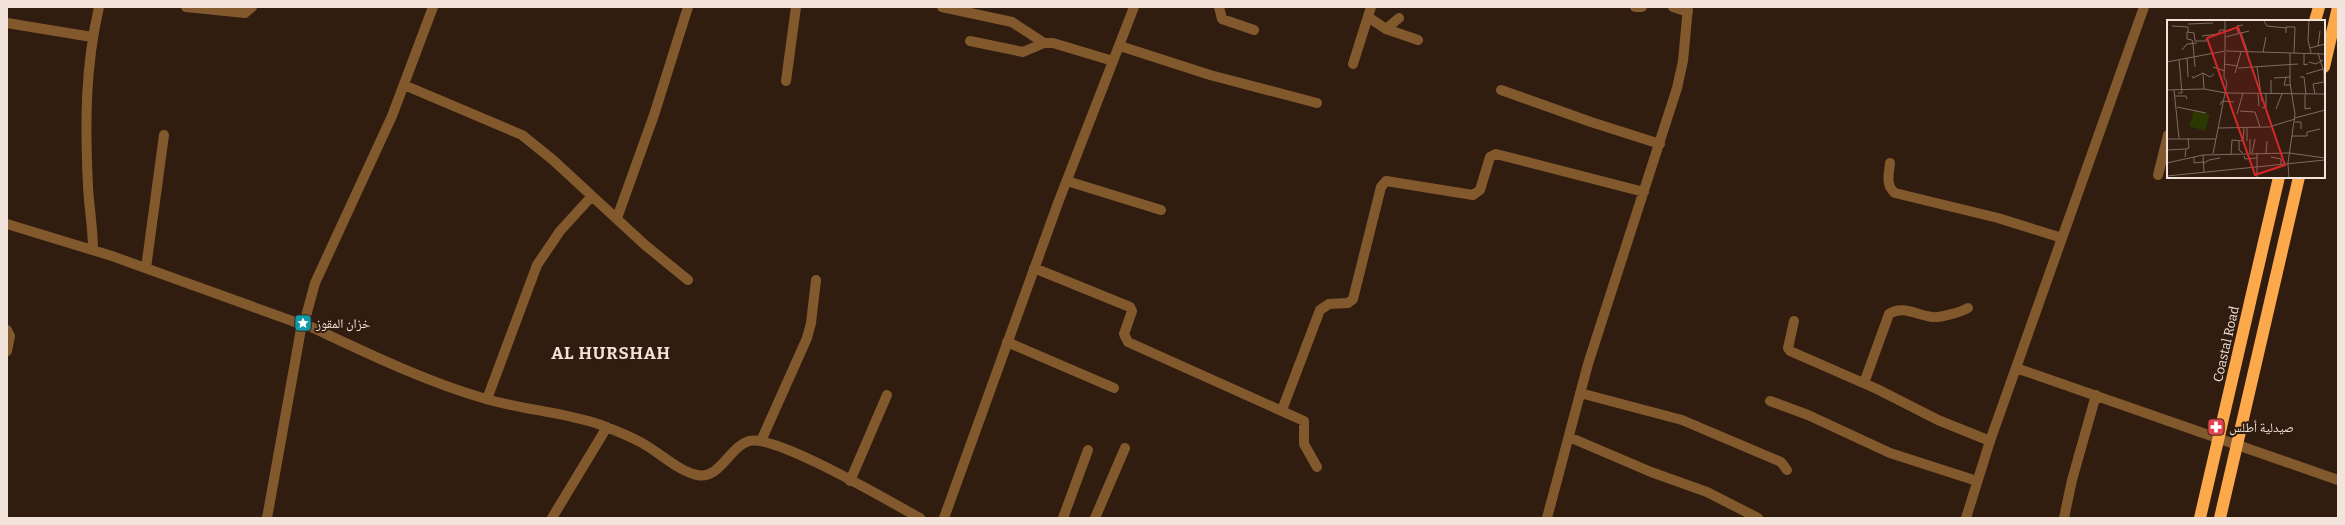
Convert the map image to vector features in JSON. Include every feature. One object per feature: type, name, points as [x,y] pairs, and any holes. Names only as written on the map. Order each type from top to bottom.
[{"type":"highway","points":[[2315,20],[2319,7]]},
{"type":"highway","points":[[2325,63],[2338,7]]},
{"type":"highway","name":"Coastal Road","points":[[2200,518],[2279,178]]},
{"type":"highway","points":[[2220,518],[2299,178]]},
{"type":"street","points":[[93,250],[86,144],[86,90],[92,37],[99,7]]},
{"type":"street","points":[[186,7],[245,13],[252,7]]},
{"type":"street","points":[[267,518],[302,326],[310,320],[306,316],[323,264],[371,163],[404,85],[433,7]]},
{"type":"street","points":[[617,218],[654,115],[688,7]]},
{"type":"street","points":[[786,81],[796,7]]},
{"type":"street","points":[[942,7],[1012,22],[1044,43]]},
{"type":"street","points":[[944,518],[1034,268],[1134,7]]},
{"type":"street","points":[[1219,7],[1220,18],[1254,30]]},
{"type":"street","points":[[1353,64],[1371,7]]},
{"type":"street","points":[[1635,7],[1642,7]]},
{"type":"street","points":[[1547,518],[1580,393],[1611,288],[1660,144],[1683,61],[1688,9],[1673,7]]},
{"type":"street","points":[[1966,518],[1990,441],[2144,7]]},
{"type":"street","points":[[1368,17],[1386,29],[1418,40]]},
{"type":"street","points":[[1386,29],[1399,18]]},
{"type":"street","points":[[7,23],[92,37]]},
{"type":"street","points":[[970,41],[1023,52],[1044,43],[1057,44],[1114,62]]},
{"type":"street","points":[[1120,46],[1210,75],[1317,103]]},
{"type":"street","points":[[404,85],[522,135],[553,160],[688,280]]},
{"type":"street","points":[[1501,90],[1591,122],[1660,144]]},
{"type":"street","points":[[146,268],[164,135]]},
{"type":"street","points":[[2158,175],[2167,139]]},
{"type":"street","points":[[1282,410],[1320,310],[1326,305],[1348,303],[1353,299],[1381,186],[1386,181],[1473,195],[1480,190],[1490,157],[1496,154],[1644,192]]},
{"type":"street","points":[[1890,163],[1888,183],[1890,189],[1896,193],[1992,216],[2062,238]]},
{"type":"street","points":[[1067,181],[1161,210]]},
{"type":"street","points":[[487,399],[536,265],[560,231],[592,196]]},
{"type":"street","points":[[7,224],[146,268],[302,326],[402,369],[487,399],[607,427],[631,437],[686,470],[699,476],[713,472],[747,442],[761,441],[787,450],[920,518]]},
{"type":"street","points":[[1034,268],[1130,307],[1132,311],[1124,334],[1128,342],[1304,421],[1304,444],[1317,467]]},
{"type":"street","points":[[761,441],[807,338],[811,323],[816,280]]},
{"type":"street","points":[[1864,384],[1889,314],[1895,310],[1902,309],[1934,317],[1959,313],[1968,308]]},
{"type":"street","points":[[1794,321],[1788,348],[1790,351],[1864,384],[1938,420],[1990,441]]},
{"type":"street","points":[[7,330],[10,336],[7,351]]},
{"type":"street","points":[[1007,342],[1114,388]]},
{"type":"street","points":[[2016,368],[2338,480]]},
{"type":"street","points":[[1580,393],[1696,425],[1781,462],[1787,470]]},
{"type":"street","points":[[850,481],[887,395]]},
{"type":"street","points":[[2064,518],[2072,480],[2096,395]]},
{"type":"street","points":[[1770,402],[1808,415],[1890,453],[1977,481]]},
{"type":"street","points":[[552,518],[607,427]]},
{"type":"street","points":[[1569,437],[1651,472],[1707,492],[1758,518]]},
{"type":"street","points":[[1095,518],[1125,448]]},
{"type":"street","points":[[1063,518],[1088,450]]},
{"type":"place","name":"خزان المقوز","points":[[303,323]]},
{"type":"place","name":"صيدلية أطلس","points":[[2216,427]]},
{"type":"district","name":"AL HURSHAH","points":[[611,353]]}]
